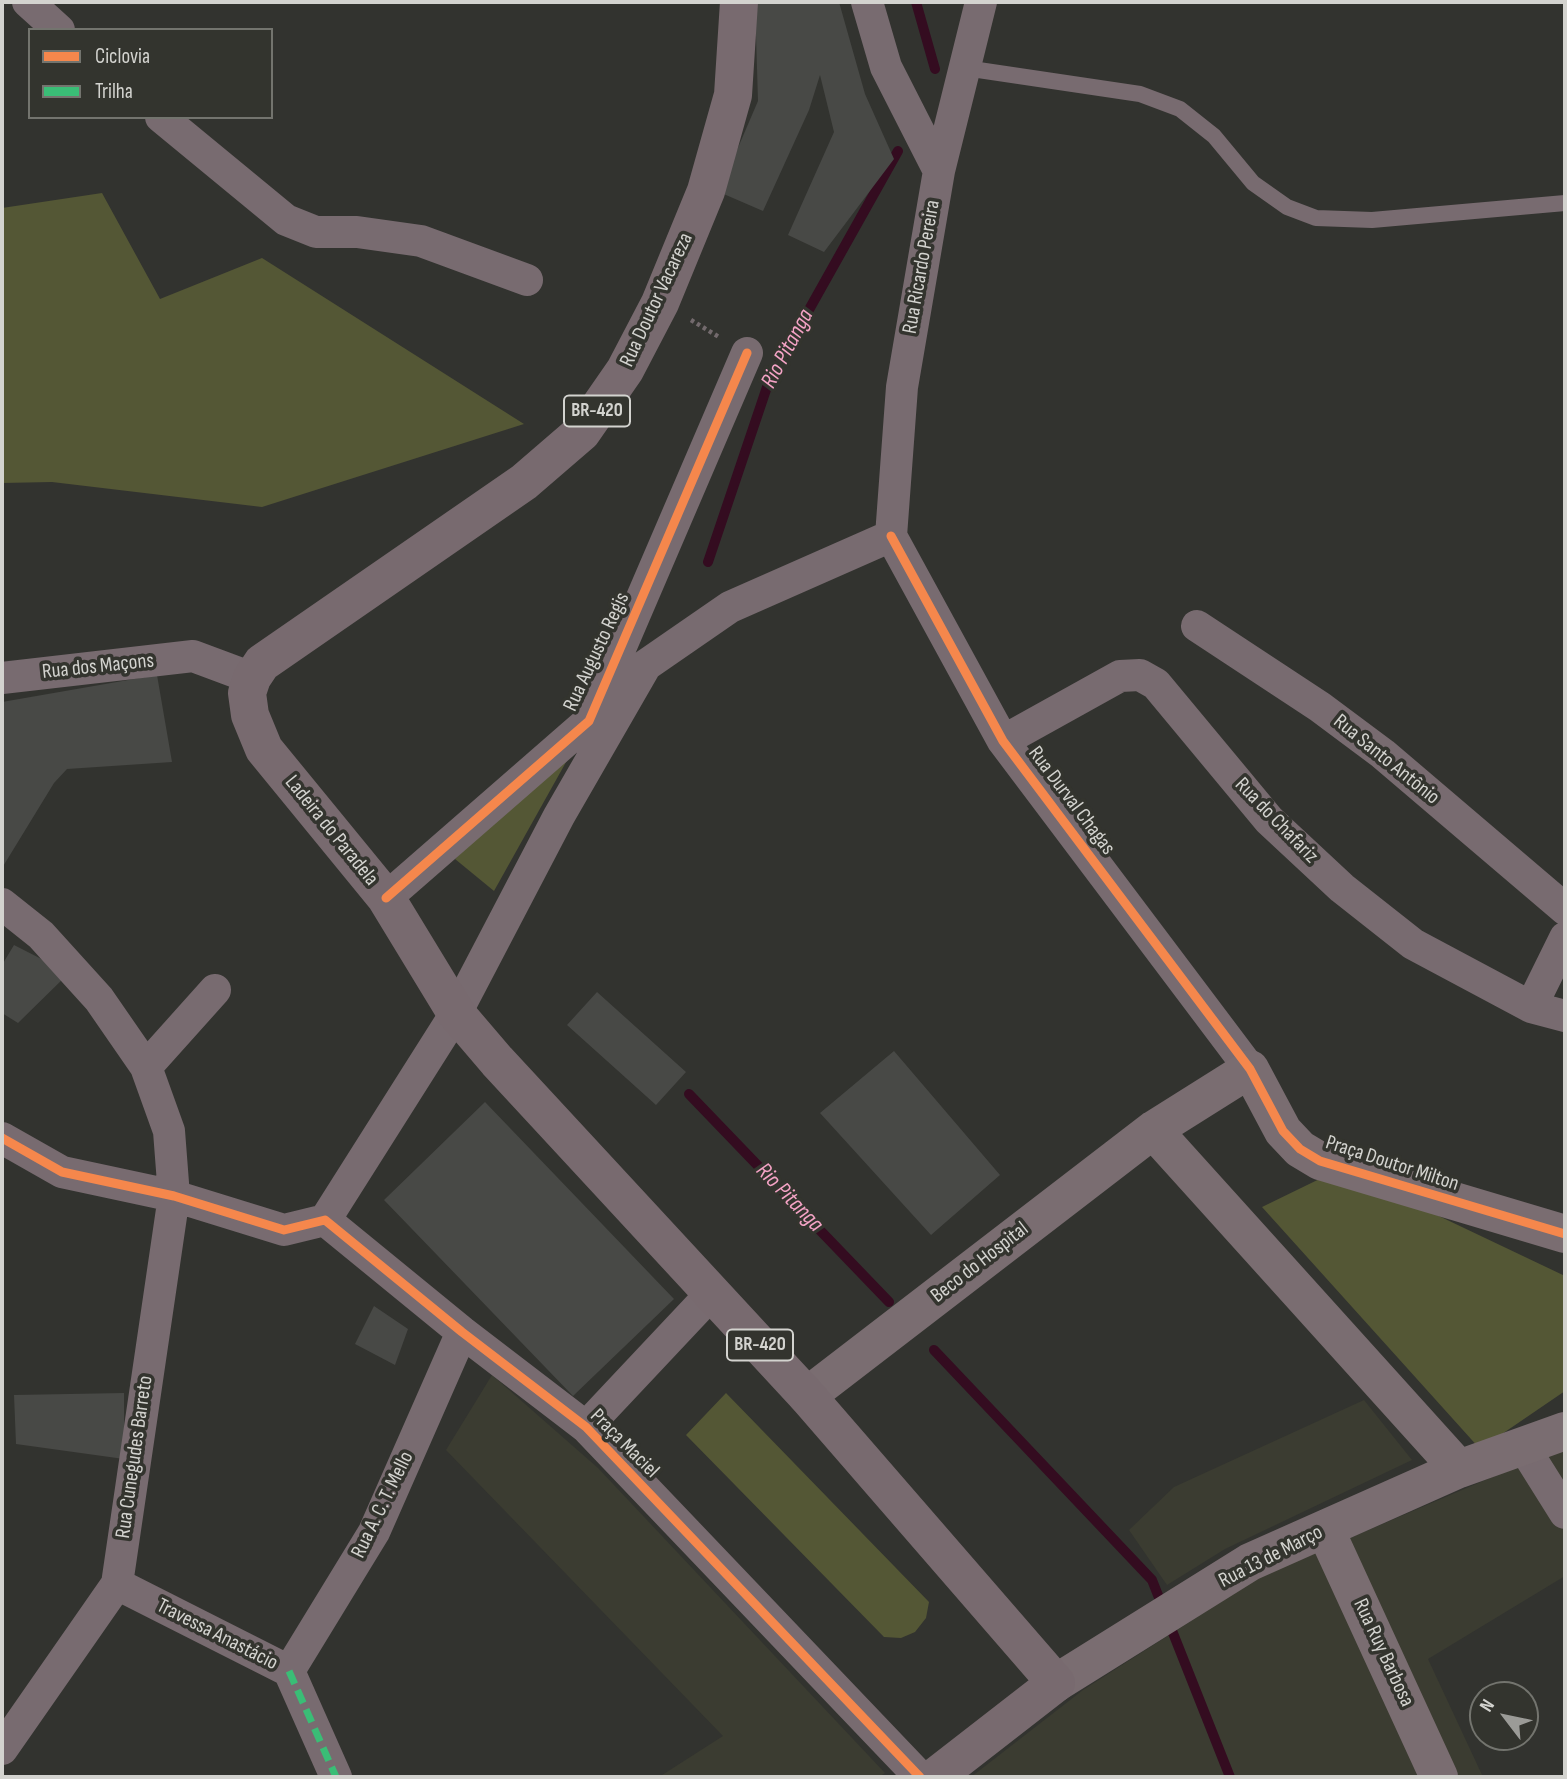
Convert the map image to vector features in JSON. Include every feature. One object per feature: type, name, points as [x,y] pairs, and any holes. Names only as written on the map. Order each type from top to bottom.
[{"type":"main road","name":"Rua Doutor Vacareza","points":[[252,678],[262,663],[524,482],[582,432],[625,370],[660,303],[706,191],[733,95],[739,2]]},
{"type":"main road","name":"Ladeira do Paradela","points":[[252,678],[247,693],[250,715],[264,749],[386,898],[456,1013]]},
{"type":"main road","name":"BR-420","points":[[456,1013],[497,1062],[807,1396],[1056,1683]]},
{"type":"main road","points":[[935,1777],[1056,1683]]},
{"type":"street","points":[[28,2],[57,28]]},
{"type":"street","points":[[867,2],[886,67],[939,171]]},
{"type":"street","name":"Rua Ricardo Pereira","points":[[891,536],[902,387],[939,171],[981,2]]},
{"type":"street","points":[[164,119],[286,220],[316,232],[357,232],[421,241],[527,280]]},
{"type":"street","name":"Rua Augusto Regis","points":[[386,898],[589,721],[747,353]]},
{"type":"street","points":[[589,721],[646,665],[730,607],[891,536]]},
{"type":"street","name":"Rua Durval Chagas","points":[[891,536],[1003,741],[1250,1069]]},
{"type":"street","name":"Rua Santo Antônio","points":[[1197,626],[1320,707],[1383,754],[1565,909]]},
{"type":"street","name":"Rua dos Maçons","points":[[2,678],[193,656],[252,678]]},
{"type":"street","points":[[2,1138],[62,1172],[174,1196],[284,1230],[324,1220],[456,1013],[559,816],[646,665]]},
{"type":"street","name":"Rua do Chafariz","points":[[1003,741],[1120,676],[1140,676],[1156,684],[1269,820],[1342,888],[1413,944],[1531,1007],[1565,1016]]},
{"type":"street","name":"Rua Cunegudes Barreto","points":[[2,904],[41,934],[99,999],[146,1067],[169,1131],[174,1196],[117,1584],[2,1749]]},
{"type":"street","points":[[1531,1007],[1565,938]]},
{"type":"street","points":[[146,1067],[215,990]]},
{"type":"street","points":[[1250,1069],[1153,1130],[1459,1469],[1565,1431]]},
{"type":"street","name":"Praça Doutor Milton","points":[[1250,1069],[1283,1131],[1300,1149],[1320,1161],[1565,1234]]},
{"type":"street","name":"Beco do Hospital","points":[[807,1396],[1153,1130]]},
{"type":"street","name":"Praça Maciel","points":[[324,1220],[586,1427],[920,1777]]},
{"type":"street","name":"Praça Maciel","points":[[586,1427],[712,1293]]},
{"type":"street","name":"Rua A. C. T. Mello","points":[[289,1671],[374,1532],[463,1332]]},
{"type":"street","points":[[1523,1446],[1565,1513]]},
{"type":"street","name":"Rua 13 de Março","points":[[1056,1683],[1250,1562],[1459,1469]]},
{"type":"street","name":"Rua Ruy Barbosa","points":[[1325,1529],[1439,1777]]},
{"type":"street","name":"Travessa Anastácio","points":[[117,1584],[289,1671],[336,1777]]},
{"type":"lane","points":[[965,68],[1140,94],[1180,110],[1214,136],[1253,183],[1287,207],[1316,218],[1372,220],[1565,203]]},
{"type":"path","points":[[660,303],[747,353]]},
{"type":"shaded area","points":[[492,1375],[598,1468],[885,1773],[879,1777],[659,1777],[723,1736],[446,1450]]},
{"type":"shaded area","points":[[1364,1400],[1412,1460],[1225,1549],[1167,1585],[1129,1530],[1174,1487]]},
{"type":"shaded area","points":[[1565,1446],[1565,1576],[1428,1659],[1483,1777],[971,1777],[1083,1690],[1263,1575]]},
{"type":"green space","points":[[102,193],[160,299],[262,258],[524,424],[262,507],[52,482],[2,483],[2,208]]},
{"type":"green space","points":[[589,721],[494,891],[455,859]]},
{"type":"green space","points":[[1340,1169],[1565,1276],[1565,1391],[1480,1449],[1262,1207]]},
{"type":"green space","points":[[726,1393],[929,1602],[926,1618],[915,1632],[901,1638],[884,1637],[686,1435]]},
{"type":"building","points":[[755,2],[839,2],[865,94],[894,159],[824,252],[788,235],[834,132],[820,75],[809,110],[763,211],[719,192],[758,101]]},
{"type":"building","points":[[157,675],[172,762],[67,769],[54,783],[2,868],[2,702]]},
{"type":"building","points":[[14,945],[69,973],[18,1023],[2,1013],[2,965]]},
{"type":"building","points":[[597,992],[686,1072],[656,1105],[567,1025]]},
{"type":"building","points":[[894,1051],[1000,1175],[931,1235],[820,1113]]},
{"type":"building","points":[[485,1102],[674,1299],[573,1396],[384,1200]]},
{"type":"building","points":[[374,1306],[408,1329],[395,1365],[355,1344]]},
{"type":"building","points":[[124,1393],[124,1459],[16,1444],[14,1395]]},
{"type":"waterway","points":[[916,2],[935,69]]},
{"type":"waterway","name":"Rio Pitanga","points":[[708,562],[769,381],[898,151]]},
{"type":"waterway","name":"Rio Pitanga","points":[[689,1094],[889,1302]]},
{"type":"waterway","points":[[934,1350],[1152,1580],[1230,1777]]},
{"type":"marked path","points":[[289,1671],[336,1777]]},
{"type":"cycle path","points":[[386,898],[589,721],[747,353]]},
{"type":"cycle path","points":[[891,536],[1003,741],[1250,1069],[1283,1131],[1300,1149],[1320,1161],[1565,1234]]},
{"type":"cycle path","points":[[2,1138],[62,1172],[174,1196],[284,1230],[325,1220],[462,1332],[586,1427],[920,1777]]}]
